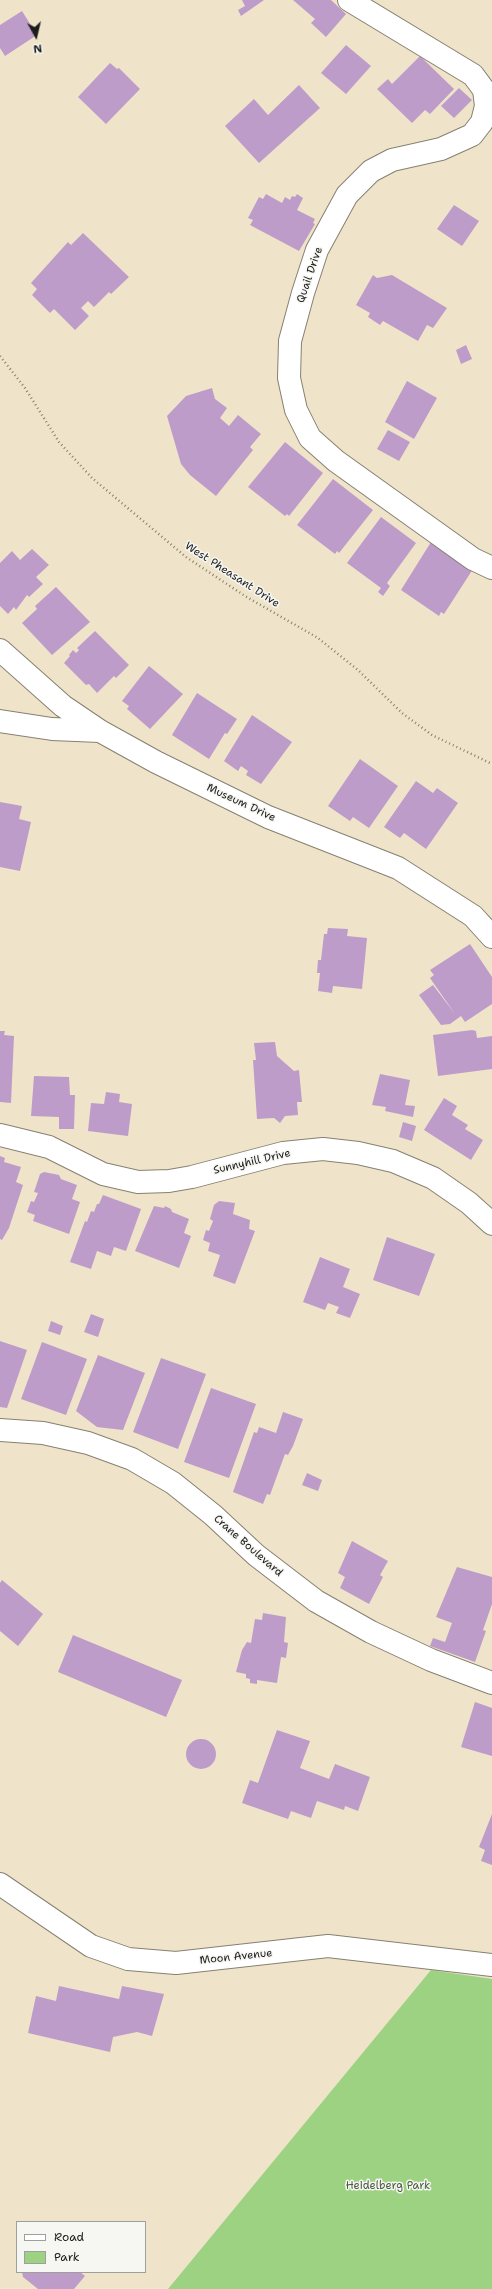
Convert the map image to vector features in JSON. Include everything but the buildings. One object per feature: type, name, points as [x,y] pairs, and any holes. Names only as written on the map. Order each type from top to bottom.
[{"type":"street","name":"Quail Drive","points":[[349,0],[473,74],[484,90],[486,106],[482,122],[472,135],[441,149],[392,160],[371,171],[347,195],[317,250],[290,341],[290,378],[296,410],[310,438],[336,461],[473,559],[492,568]]},
{"type":"street","name":"Museum Drive","points":[[0,650],[64,706],[100,731],[156,762],[268,817],[398,868],[473,916],[492,937]]},
{"type":"street","points":[[0,721],[52,729],[100,731]]},
{"type":"street","name":"Sunnyhill Drive","points":[[0,1135],[49,1147],[103,1174],[138,1182],[169,1181],[192,1177],[283,1153],[323,1150],[358,1152],[393,1160],[433,1178],[469,1203],[492,1224]]},
{"type":"street","name":"Crane Boulevard","points":[[0,1430],[43,1433],[88,1443],[132,1459],[173,1483],[213,1516],[256,1556],[316,1601],[371,1632],[431,1660],[492,1683]]},
{"type":"street","name":"Moon Avenue","points":[[0,1884],[91,1946],[128,1959],[170,1964],[328,1946],[492,1965]]},
{"type":"path","name":"West Pheasant Drive","points":[[0,356],[25,388],[59,442],[92,478],[186,557],[245,596],[318,638],[358,670],[402,713],[432,735],[492,764]]},
{"type":"green space","name":"Heidelberg Park","points":[[431,1970],[492,1979],[492,2289],[168,2289]]}]
